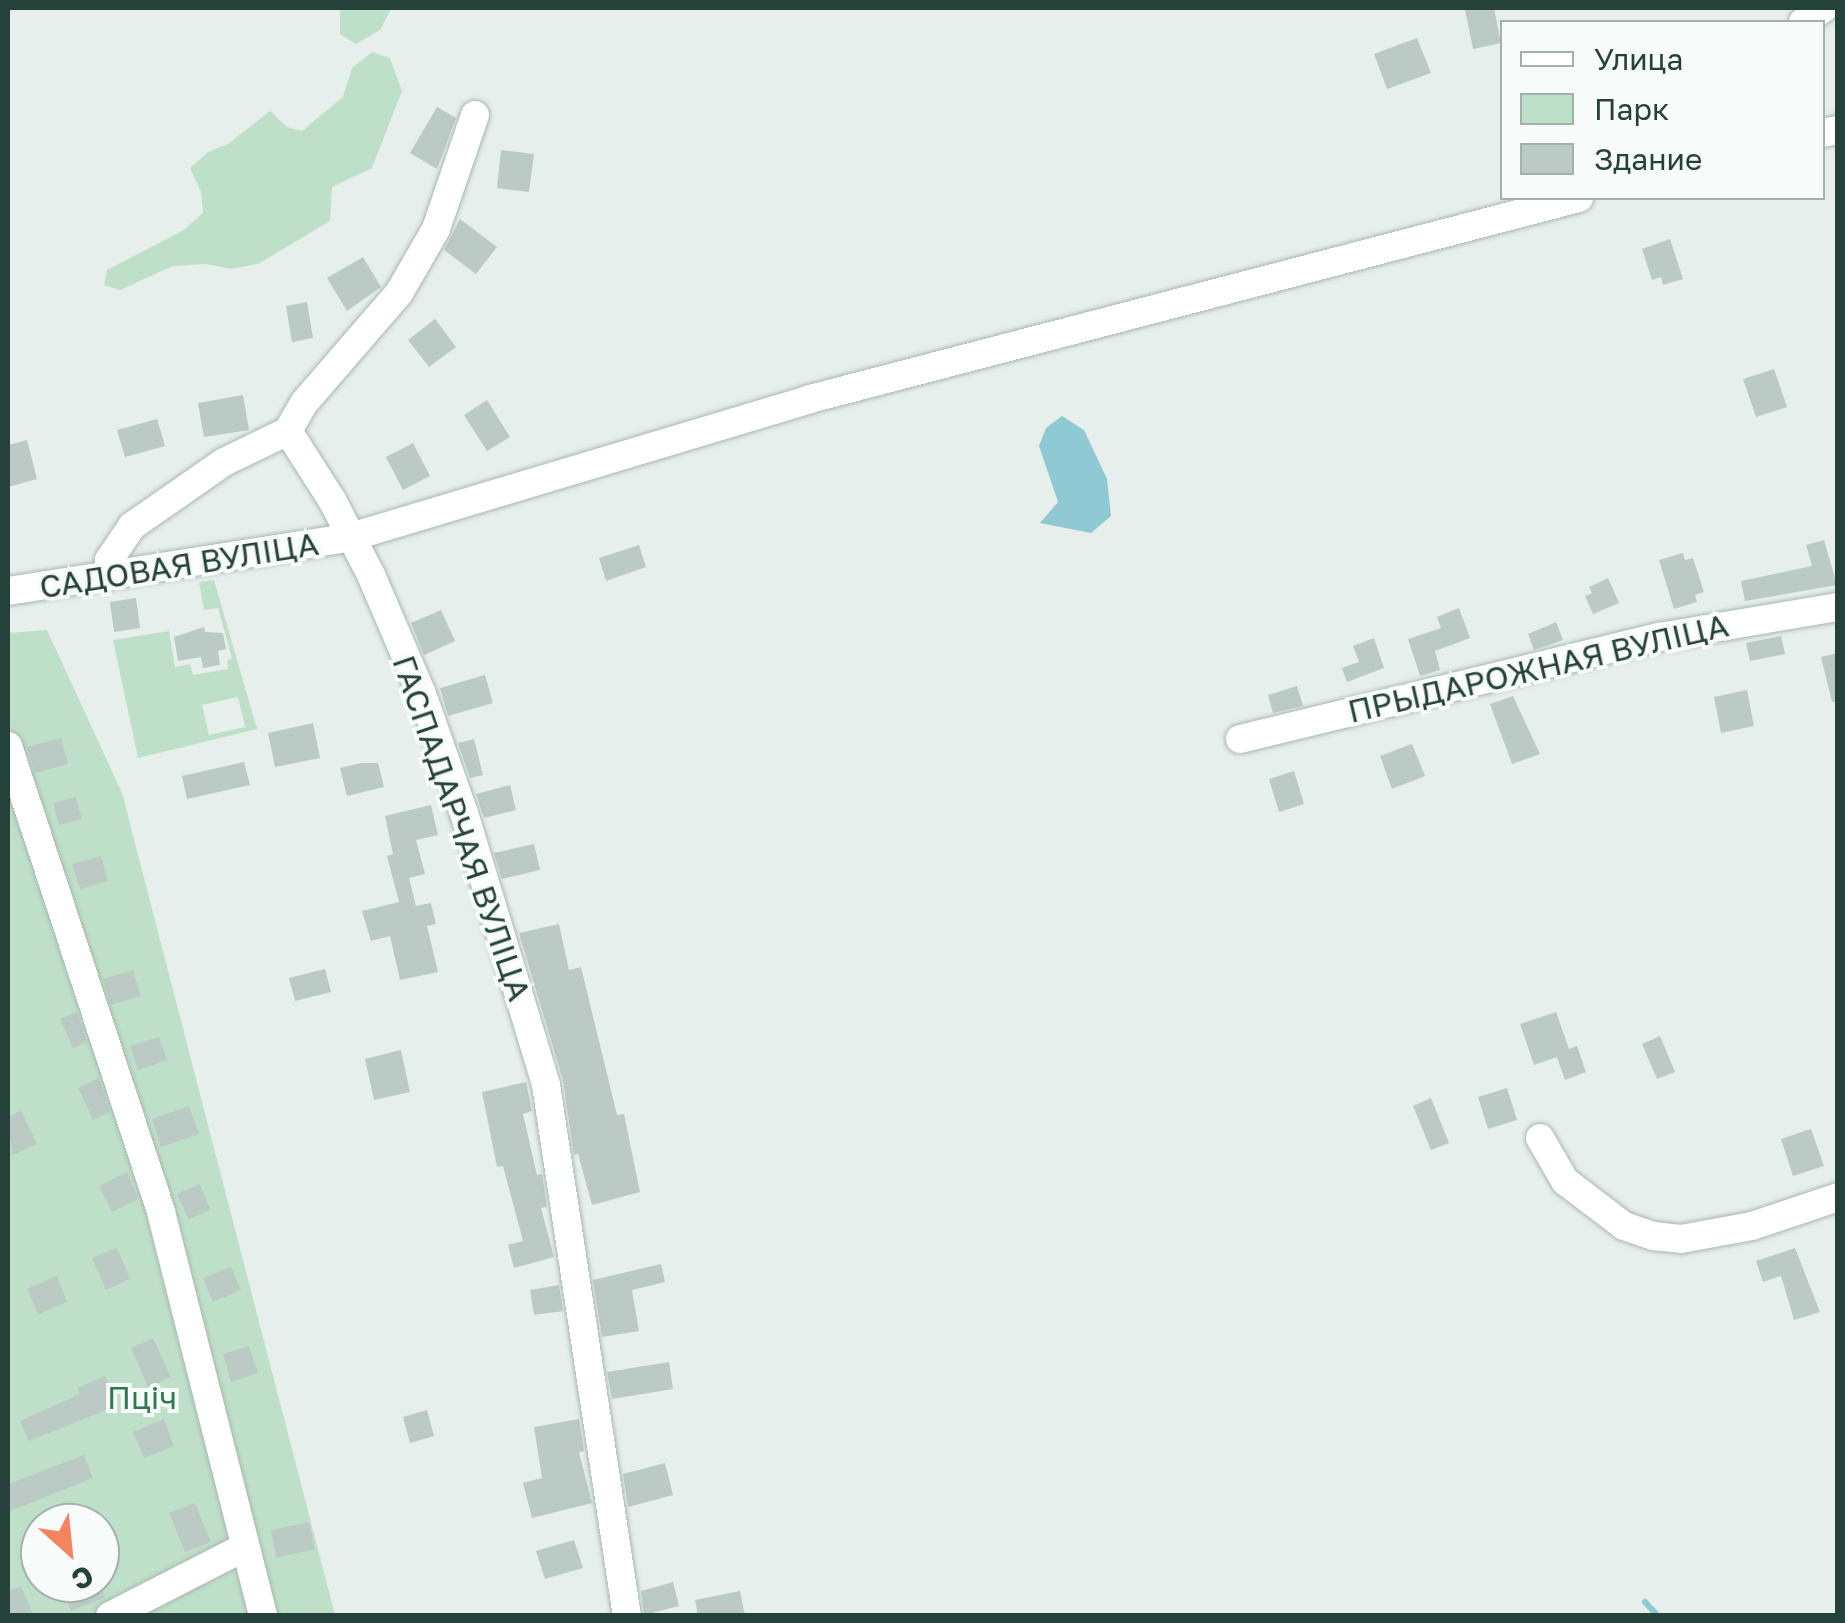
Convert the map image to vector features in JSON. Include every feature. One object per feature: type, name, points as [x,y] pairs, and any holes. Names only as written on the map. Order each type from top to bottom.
[{"type":"street","points":[[108,576],[114,550],[132,526],[224,462],[288,431],[304,403],[399,293],[436,229],[475,116]]},
{"type":"street","name":"САДОВАЯ ВУЛІЦА","points":[[8,591],[351,537],[810,398],[1572,200]]},
{"type":"street","name":"ГАСПАДАРЧАЯ ВУЛІЦА","points":[[288,431],[351,537],[422,694],[546,1085],[627,1616]]},
{"type":"street","name":"ПРЫДАРОЖНАЯ ВУЛІЦА","points":[[1240,739],[1660,636],[1838,607]]},
{"type":"street","points":[[8,746],[162,1212],[262,1616]]},
{"type":"street","points":[[1540,1138],[1565,1180],[1624,1226],[1653,1236],[1682,1239],[1752,1226],[1838,1198]]},
{"type":"street","points":[[110,1616],[246,1548]]},
{"type":"green space","points":[[340,8],[391,9],[380,30],[356,44],[340,34]]},
{"type":"green space","points":[[372,52],[390,58],[402,91],[372,168],[332,187],[330,221],[258,264],[231,269],[206,264],[173,266],[120,290],[104,285],[107,270],[184,230],[203,213],[201,192],[190,168],[208,152],[228,144],[270,111],[287,127],[302,131],[343,97],[352,68]]},
{"type":"green space","points":[[214,580],[257,729],[138,758],[113,640],[169,631],[175,667],[190,664],[193,675],[228,669],[227,661],[232,658],[218,608],[204,610],[199,582]],"holes":[[[238,697],[245,727],[209,735],[202,705]]]},
{"type":"green space","name":"Пціч","points":[[47,630],[122,793],[335,1615],[8,1616],[8,633]]},
{"type":"water","points":[[1062,416],[1084,430],[1107,479],[1111,516],[1091,533],[1040,523],[1058,502],[1039,446],[1046,428]]},
{"type":"building","points":[[1494,8],[1500,43],[1473,49],[1465,9]]},
{"type":"building","points":[[1417,38],[1431,73],[1387,89],[1374,54]]},
{"type":"building","points":[[437,107],[456,118],[437,169],[410,153]]},
{"type":"building","points":[[501,150],[534,154],[529,192],[497,188]]},
{"type":"building","points":[[460,219],[497,247],[476,274],[444,250]]},
{"type":"building","points":[[1670,239],[1683,279],[1663,285],[1661,277],[1652,280],[1642,249]]},
{"type":"building","points":[[363,257],[381,287],[347,311],[327,278]]},
{"type":"building","points":[[307,302],[313,338],[292,342],[286,306]]},
{"type":"building","points":[[435,319],[456,347],[429,367],[408,340]]},
{"type":"building","points":[[1774,369],[1787,407],[1756,417],[1743,379]]},
{"type":"building","points":[[243,395],[249,430],[204,437],[198,403]]},
{"type":"building","points":[[487,400],[510,437],[487,451],[464,415]]},
{"type":"building","points":[[157,419],[165,446],[125,457],[117,430]]},
{"type":"building","points":[[27,440],[37,479],[8,487],[8,445]]},
{"type":"building","points":[[413,443],[430,476],[403,490],[386,457]]},
{"type":"building","points":[[1824,540],[1837,585],[1745,601],[1741,581],[1812,566],[1806,545]]},
{"type":"building","points":[[639,545],[646,567],[606,581],[599,558]]},
{"type":"building","points":[[1683,553],[1685,560],[1693,558],[1704,592],[1695,595],[1697,602],[1674,609],[1659,560]]},
{"type":"building","points":[[1608,578],[1619,603],[1593,614],[1585,596],[1592,593],[1589,587]]},
{"type":"building","points":[[136,598],[140,628],[114,632],[110,602]]},
{"type":"building","points":[[1459,608],[1470,638],[1435,651],[1440,670],[1420,676],[1408,639],[1441,628],[1437,617]]},
{"type":"building","points":[[441,610],[455,641],[424,655],[411,623]]},
{"type":"building","points":[[1556,622],[1563,640],[1534,650],[1528,634]]},
{"type":"building","points":[[204,627],[205,632],[223,633],[226,649],[218,651],[220,665],[203,668],[201,657],[178,661],[174,637]]},
{"type":"building","points":[[1781,636],[1785,654],[1750,661],[1746,643]]},
{"type":"building","points":[[1374,638],[1384,668],[1347,682],[1342,668],[1359,662],[1353,646]]},
{"type":"building","points":[[1838,653],[1838,701],[1832,702],[1821,657]]},
{"type":"building","points":[[485,675],[493,703],[448,716],[440,688]]},
{"type":"building","points":[[1297,686],[1303,706],[1273,713],[1268,695]]},
{"type":"building","points":[[1747,690],[1754,726],[1721,733],[1714,697]]},
{"type":"building","points":[[1513,696],[1540,754],[1512,764],[1490,704]]},
{"type":"building","points":[[313,723],[320,758],[275,767],[268,733]]},
{"type":"building","points":[[61,738],[68,764],[35,773],[27,747]]},
{"type":"building","points":[[474,739],[483,775],[470,778],[458,743]]},
{"type":"building","points":[[1412,744],[1425,776],[1392,789],[1380,756]]},
{"type":"building","points":[[244,762],[250,785],[187,799],[182,776]]},
{"type":"building","points":[[378,763],[384,787],[347,796],[340,768]]},
{"type":"building","points":[[1294,771],[1304,804],[1279,812],[1269,779]]},
{"type":"building","points":[[510,785],[516,810],[484,818],[476,794]]},
{"type":"building","points":[[76,797],[82,819],[59,825],[53,803]]},
{"type":"building","points":[[431,805],[438,835],[416,840],[425,874],[409,878],[416,906],[431,903],[436,924],[427,926],[438,972],[400,980],[390,936],[371,941],[362,911],[399,902],[387,856],[393,854],[385,816]]},
{"type":"building","points":[[534,844],[540,870],[502,879],[494,853]]},
{"type":"building","points":[[101,856],[108,881],[80,889],[72,864]]},
{"type":"building","points":[[559,924],[569,970],[581,967],[617,1115],[624,1114],[640,1192],[592,1205],[578,1154],[574,1155],[563,1080],[519,933]]},
{"type":"building","points":[[325,969],[331,992],[295,1001],[289,978]]},
{"type":"building","points":[[133,970],[141,996],[111,1005],[103,979]]},
{"type":"building","points":[[77,1012],[87,1042],[73,1048],[60,1019]]},
{"type":"building","points":[[1556,1012],[1569,1049],[1577,1046],[1586,1072],[1565,1080],[1557,1057],[1534,1065],[1520,1024]]},
{"type":"building","points":[[1660,1036],[1675,1072],[1657,1079],[1642,1044]]},
{"type":"building","points":[[159,1037],[167,1060],[138,1070],[130,1046]]},
{"type":"building","points":[[401,1050],[410,1092],[374,1100],[365,1059]]},
{"type":"building","points":[[99,1078],[110,1112],[93,1120],[78,1088]]},
{"type":"building","points":[[526,1082],[532,1111],[523,1114],[537,1175],[542,1174],[547,1207],[541,1208],[554,1257],[514,1268],[508,1245],[523,1241],[503,1166],[497,1167],[482,1092]]},
{"type":"building","points":[[1507,1088],[1517,1120],[1488,1129],[1478,1097]]},
{"type":"building","points":[[1431,1098],[1449,1143],[1431,1150],[1413,1106]]},
{"type":"building","points":[[189,1106],[199,1134],[161,1147],[152,1119]]},
{"type":"building","points":[[21,1110],[37,1144],[12,1155],[8,1117]]},
{"type":"building","points":[[1811,1129],[1824,1166],[1793,1176],[1781,1139]]},
{"type":"building","points":[[127,1172],[138,1199],[112,1212],[99,1186]]},
{"type":"building","points":[[200,1184],[210,1210],[188,1219],[177,1194]]},
{"type":"building","points":[[117,1248],[130,1279],[106,1290],[92,1258]]},
{"type":"building","points":[[1795,1248],[1820,1312],[1794,1320],[1781,1276],[1763,1282],[1756,1261]]},
{"type":"building","points":[[661,1264],[665,1282],[632,1290],[639,1331],[602,1337],[593,1280]]},
{"type":"building","points":[[231,1267],[241,1290],[213,1302],[203,1278]]},
{"type":"building","points":[[57,1276],[67,1302],[38,1314],[27,1289]]},
{"type":"building","points":[[559,1285],[563,1311],[534,1315],[530,1290]]},
{"type":"building","points":[[153,1338],[171,1377],[148,1387],[131,1348]]},
{"type":"building","points":[[249,1346],[258,1373],[231,1382],[223,1354]]},
{"type":"building","points":[[669,1362],[673,1389],[612,1399],[607,1372]]},
{"type":"building","points":[[105,1376],[118,1405],[29,1441],[20,1421],[80,1394],[77,1388]]},
{"type":"building","points":[[427,1410],[434,1436],[410,1443],[403,1417]]},
{"type":"building","points":[[164,1419],[174,1446],[144,1458],[133,1432]]},
{"type":"building","points":[[579,1419],[584,1451],[579,1452],[592,1503],[532,1518],[523,1483],[542,1478],[534,1427]]},
{"type":"building","points":[[84,1455],[93,1478],[30,1503],[20,1503],[20,1507],[8,1512],[8,1484]]},
{"type":"building","points":[[665,1463],[673,1495],[628,1507],[623,1474]]},
{"type":"building","points":[[195,1503],[211,1542],[185,1552],[169,1513]]},
{"type":"building","points":[[309,1522],[315,1549],[276,1558],[271,1530]]},
{"type":"building","points":[[574,1540],[583,1568],[545,1579],[536,1551]]},
{"type":"building","points":[[673,1582],[679,1606],[644,1615],[641,1591]]},
{"type":"building","points":[[20,1586],[20,1603],[28,1603],[34,1616],[8,1616],[8,1591]]},
{"type":"building","points":[[740,1591],[745,1616],[698,1616],[695,1600]]},
{"type":"building","points":[[68,1603],[90,1603],[71,1611]]},
{"type":"waterway","points":[[1645,1602],[1658,1616]]}]
